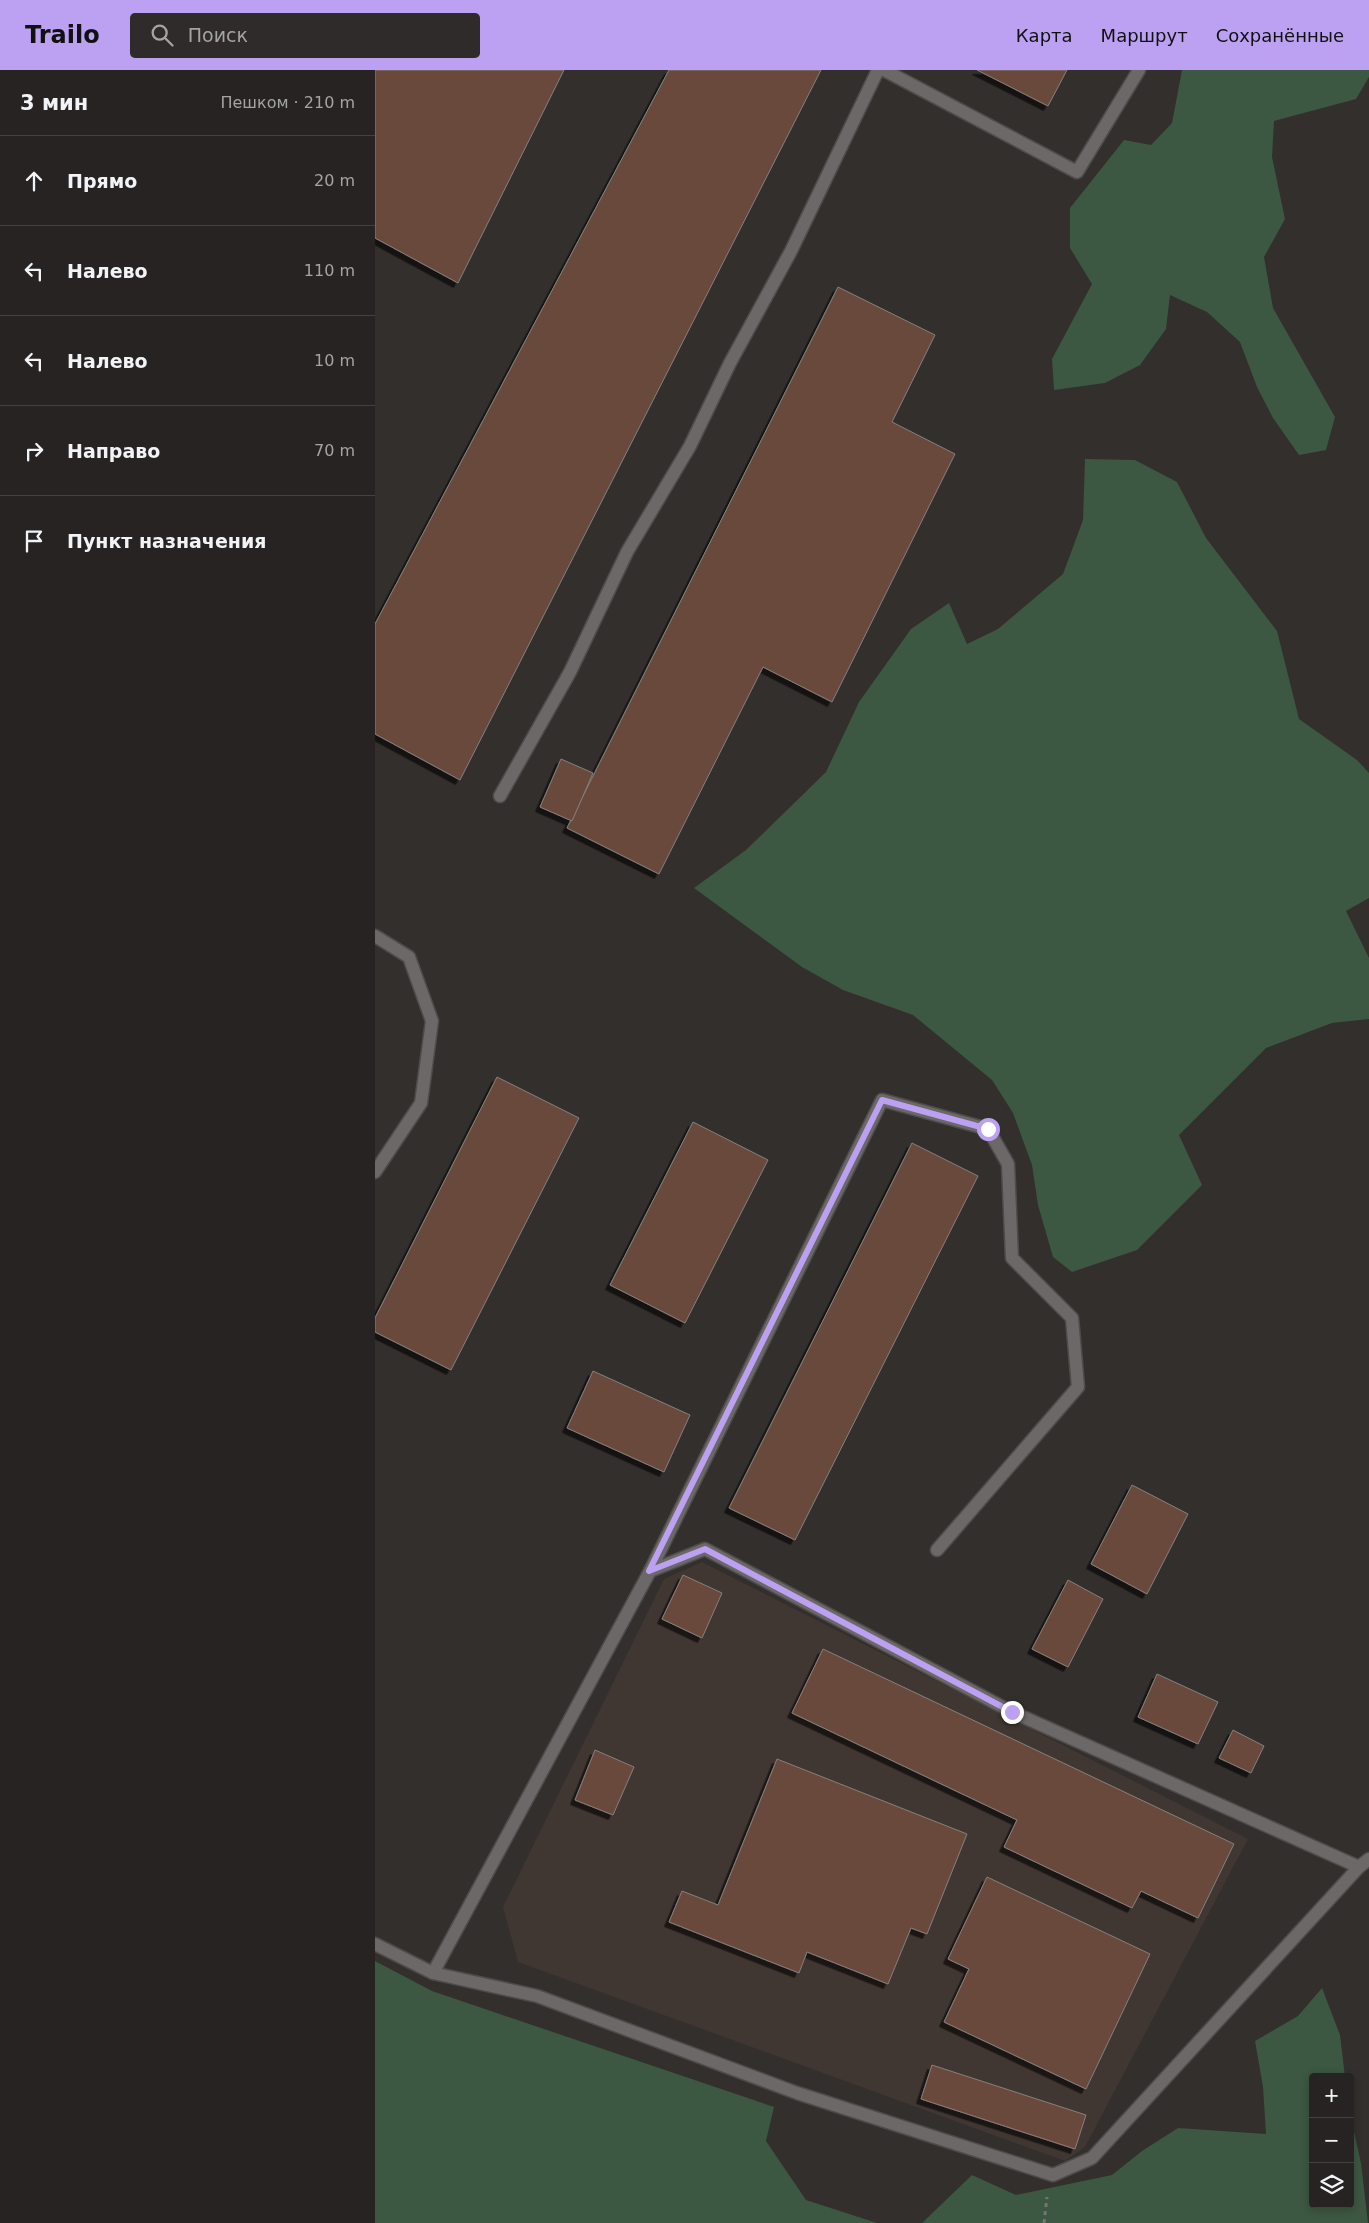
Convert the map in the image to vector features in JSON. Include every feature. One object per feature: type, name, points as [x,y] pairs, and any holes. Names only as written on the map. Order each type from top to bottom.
[{"type":"street","points":[[501,796],[570,672],[627,552],[690,446],[730,363],[791,251],[878,70]]},
{"type":"street","points":[[884,70],[1077,172],[1139,70]]},
{"type":"street","points":[[375,936],[409,957],[432,1021],[421,1103],[375,1172]]},
{"type":"street","points":[[433,1973],[649,1571],[882,1100],[988,1129],[1008,1164],[1012,1258],[1072,1318],[1078,1387],[937,1550]]},
{"type":"street","points":[[375,1944],[433,1973],[537,1996],[797,2093],[1053,2175],[1092,2158],[1364,1863],[1012,1712],[705,1549],[649,1571]]},
{"type":"shaded area","points":[[702,1562],[1248,1839],[1085,2147],[1065,2161],[518,1962],[503,1907],[664,1579]]},
{"type":"green space","points":[[1182,70],[1369,70],[1369,77],[1356,99],[1274,121],[1272,157],[1285,219],[1264,257],[1273,308],[1335,417],[1326,450],[1299,455],[1273,418],[1257,387],[1240,342],[1207,312],[1170,295],[1166,329],[1140,365],[1105,383],[1054,390],[1052,359],[1092,284],[1070,248],[1070,208],[1124,140],[1151,145],[1172,123]]},
{"type":"green space","points":[[1085,459],[1135,460],[1177,482],[1206,538],[1277,631],[1299,719],[1357,760],[1369,773],[1369,898],[1346,911],[1369,958],[1369,1019],[1332,1023],[1266,1048],[1179,1135],[1202,1185],[1137,1250],[1072,1272],[1053,1257],[1038,1205],[1032,1165],[1013,1113],[992,1080],[913,1015],[843,990],[802,967],[694,888],[746,850],[826,772],[859,702],[911,629],[949,603],[967,644],[998,629],[1063,574],[1083,520]]},
{"type":"green space","points":[[375,1961],[432,1991],[774,2107],[766,2141],[806,2200],[877,2223],[375,2223]]},
{"type":"green space","points":[[1322,1988],[1340,2035],[1345,2073],[1309,2073],[1309,2208],[1354,2208],[1354,2132],[1361,2163],[1368,2223],[922,2223],[972,2175],[1016,2195],[1112,2175],[1142,2151],[1178,2128],[1266,2134],[1263,2087],[1255,2041],[1298,2016]]},
{"type":"building","points":[[375,70],[564,70],[458,283],[375,238]]},
{"type":"building","points":[[669,70],[821,70],[460,780],[375,734],[375,624]]},
{"type":"building","points":[[977,70],[1067,70],[1048,106]]},
{"type":"building","points":[[838,287],[935,335],[892,422],[955,454],[832,702],[763,667],[659,874],[567,828]]},
{"type":"building","points":[[561,759],[593,773],[572,821],[540,807]]},
{"type":"building","points":[[497,1077],[579,1118],[451,1370],[375,1332],[375,1318]]},
{"type":"building","points":[[693,1122],[768,1160],[685,1323],[610,1285]]},
{"type":"building","points":[[912,1143],[978,1176],[795,1540],[729,1508]]},
{"type":"building","points":[[593,1371],[690,1415],[664,1472],[567,1428]]},
{"type":"building","points":[[1132,1485],[1188,1514],[1147,1594],[1091,1564]]},
{"type":"building","points":[[683,1575],[722,1593],[702,1638],[662,1619]]},
{"type":"building","points":[[1068,1580],[1103,1599],[1068,1667],[1032,1649]]},
{"type":"building","points":[[823,1649],[1234,1844],[1198,1918],[1141,1891],[1132,1908],[1004,1847],[1017,1820],[792,1713]]},
{"type":"building","points":[[1157,1674],[1218,1702],[1198,1744],[1138,1717]]},
{"type":"building","points":[[1233,1730],[1264,1746],[1251,1773],[1219,1758]]},
{"type":"building","points":[[595,1750],[634,1767],[613,1815],[575,1800]]},
{"type":"building","points":[[777,1759],[967,1834],[927,1934],[911,1928],[888,1984],[807,1952],[799,1973],[669,1922],[682,1891],[718,1905]]},
{"type":"building","points":[[987,1877],[1150,1954],[1086,2089],[944,2022],[969,1969],[948,1959]]},
{"type":"building","points":[[932,2065],[1086,2115],[1075,2149],[921,2099]]},
{"type":"route","points":[[988,1129],[882,1100],[649,1571],[705,1549],[1012,1712]]}]
